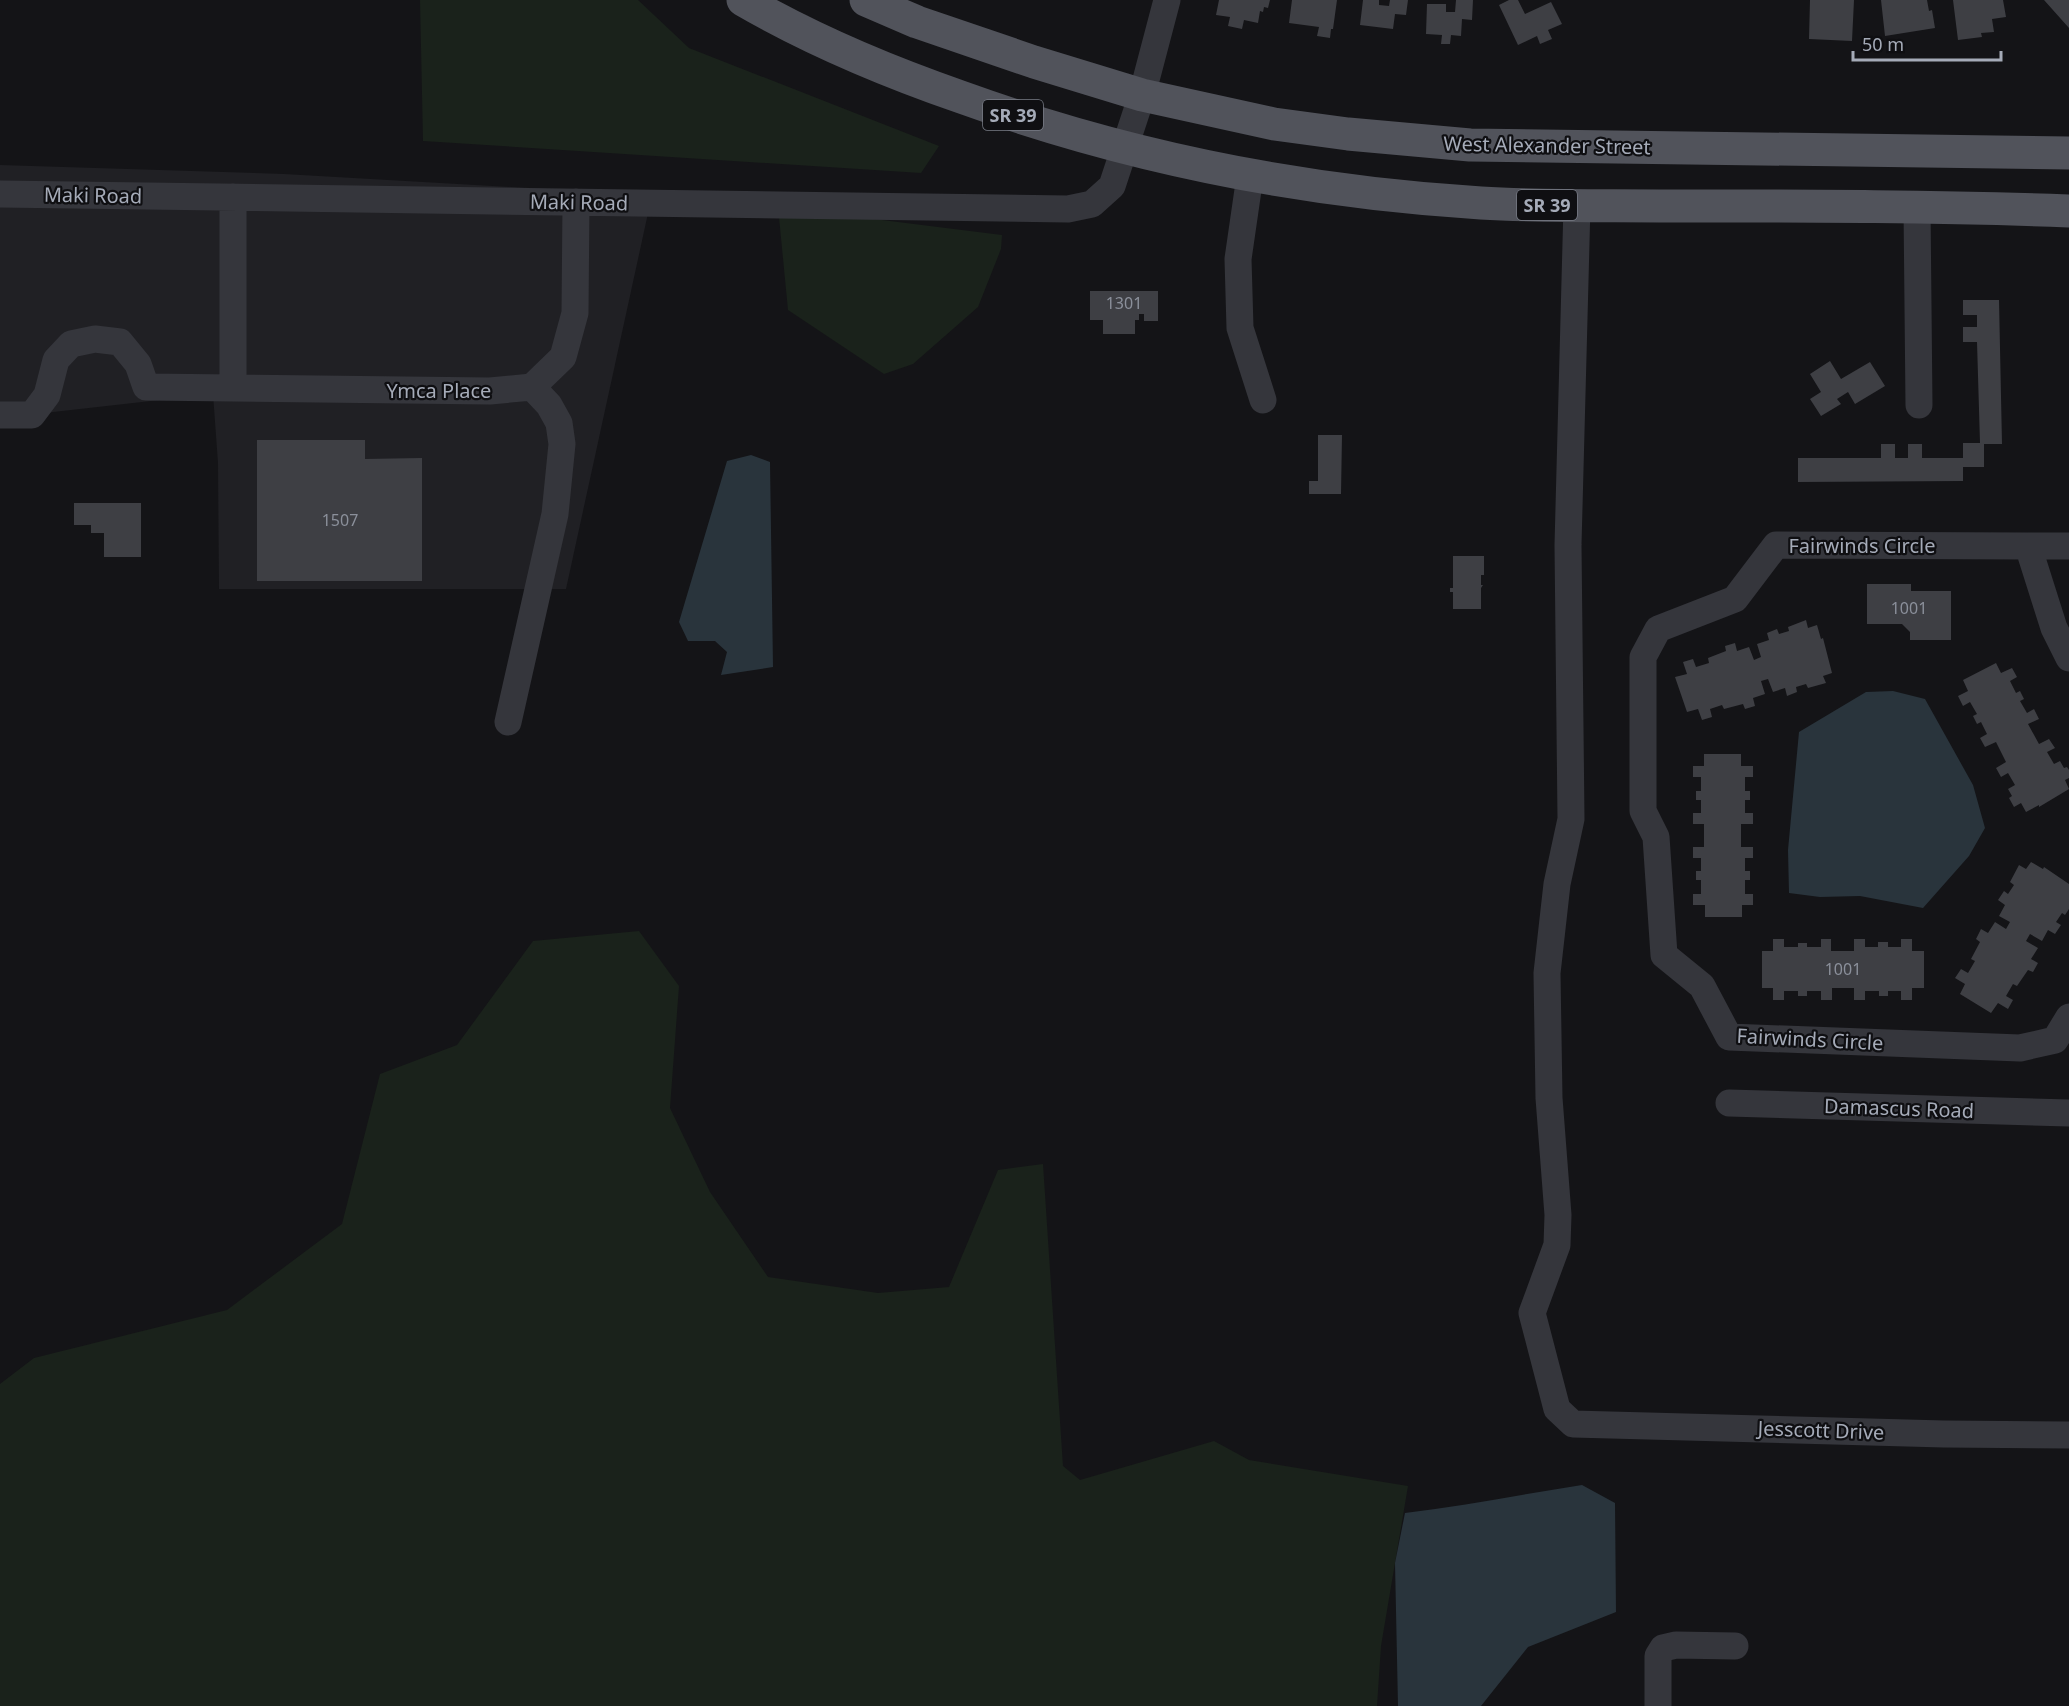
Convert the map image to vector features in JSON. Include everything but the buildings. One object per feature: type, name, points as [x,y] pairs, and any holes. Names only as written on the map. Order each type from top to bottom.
[{"type":"main road","name":"SR 39","points":[[743,0],[844,50],[913,80],[1052,129],[1124,149],[1250,176],[1338,190],[1485,203],[1917,207],[2069,211]]},
{"type":"main road","name":"West Alexander Street","points":[[866,0],[917,22],[1034,62],[1142,95],[1274,124],[1359,135],[1470,145],[2069,153]]},
{"type":"street","name":"Maki Road","points":[[0,194],[1068,209],[1092,204],[1112,186],[1142,95],[1167,0]]},
{"type":"street","points":[[1250,176],[1238,259],[1240,328],[1263,400]]},
{"type":"street","points":[[232,197],[232,388]]},
{"type":"street","points":[[508,722],[555,514],[562,444],[559,423],[549,405],[532,387],[563,357],[575,313],[576,202]]},
{"type":"street","name":"Jesscott Drive","points":[[1577,205],[1568,545],[1571,819],[1557,884],[1547,973],[1549,1098],[1558,1215],[1557,1245],[1532,1313],[1557,1409],[1573,1424],[2069,1435]]},
{"type":"street","points":[[1917,207],[1919,405]]},
{"type":"street","name":"Ymca Place","points":[[0,415],[32,415],[47,395],[56,360],[71,344],[95,339],[120,342],[138,364],[146,387],[490,391],[532,387]]},
{"type":"street","name":"Fairwinds Circle","points":[[2069,546],[1776,545],[1735,599],[1658,629],[1643,657],[1643,811],[1656,837],[1664,955],[1702,986],[1729,1037],[2020,1048],[2055,1040],[2069,1017]]},
{"type":"street","points":[[2028,546],[2054,628],[2068,655]]},
{"type":"street","name":"Damascus Road","points":[[1729,1103],[2069,1113]]},
{"type":"street","points":[[1658,1706],[1658,1656],[1663,1648],[1676,1644],[1735,1646]]},
{"type":"shaded area","points":[[420,0],[638,0],[689,48],[939,146],[921,173],[423,141]]},
{"type":"shaded area","points":[[0,165],[284,174],[652,195],[566,589],[219,589],[218,463],[213,394],[0,418]]},
{"type":"shaded area","points":[[778,207],[1002,235],[1001,249],[978,307],[913,364],[884,374],[788,310]]},
{"type":"shaded area","points":[[751,455],[770,462],[773,667],[721,675],[727,652],[715,641],[688,641],[679,622],[727,461]]},
{"type":"shaded area","points":[[1893,691],[1925,699],[1973,785],[1985,828],[1969,856],[1923,908],[1860,896],[1820,897],[1789,893],[1788,850],[1799,732],[1866,692]]},
{"type":"shaded area","points":[[639,931],[679,986],[670,1108],[710,1192],[768,1277],[878,1293],[949,1287],[998,1170],[1043,1164],[1063,1466],[1080,1480],[1214,1441],[1249,1460],[1408,1486],[1381,1646],[1377,1706],[0,1706],[0,1384],[34,1358],[227,1310],[342,1224],[380,1074],[457,1045],[533,941]]},
{"type":"shaded area","points":[[1582,1485],[1615,1503],[1616,1612],[1528,1647],[1481,1706],[1398,1706],[1395,1563],[1405,1513]]}]
